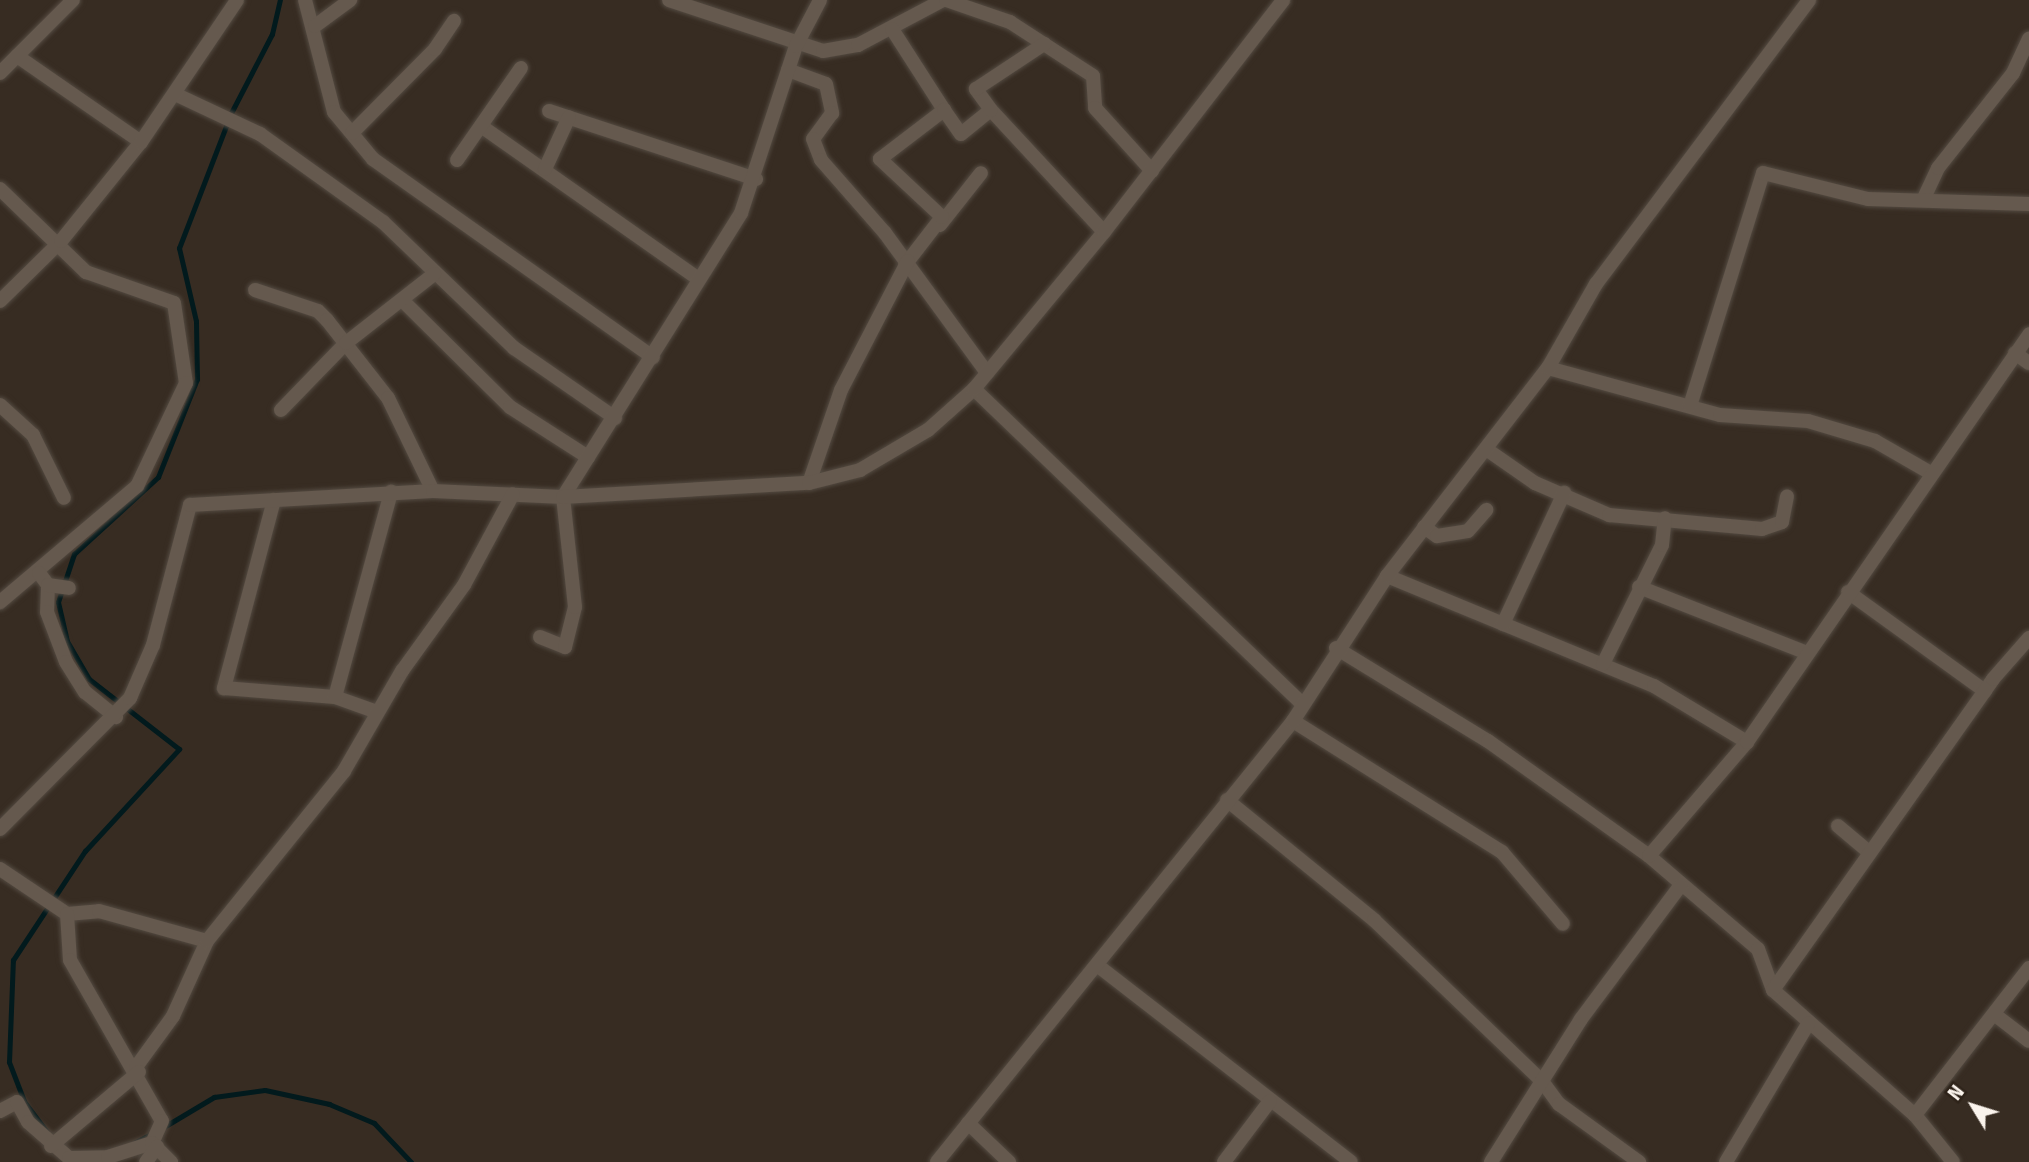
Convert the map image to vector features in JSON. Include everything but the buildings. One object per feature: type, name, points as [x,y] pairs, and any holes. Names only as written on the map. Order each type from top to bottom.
[{"type":"street","points":[[0,73],[74,0]]},
{"type":"street","points":[[0,302],[61,241],[141,142],[177,95],[237,0]]},
{"type":"street","points":[[305,0],[315,26],[334,112],[373,159],[653,357]]},
{"type":"street","points":[[315,26],[349,0]]},
{"type":"street","points":[[669,0],[796,46],[823,51],[858,45],[945,0],[1010,22],[1093,76],[1094,108],[1152,171]]},
{"type":"street","points":[[540,637],[565,647],[575,607],[563,497],[653,357],[756,179],[796,46],[820,0]]},
{"type":"street","points":[[0,829],[116,717],[130,698],[153,645],[190,505],[433,491],[563,497],[809,483],[860,470],[890,455],[974,389],[1104,232],[1283,0]]},
{"type":"street","points":[[937,1162],[1293,721],[1336,648],[1387,576],[1548,368],[1596,284],[1809,0]]},
{"type":"street","points":[[352,132],[435,49],[453,20]]},
{"type":"street","points":[[892,29],[961,134],[991,110]]},
{"type":"street","points":[[1924,198],[1938,168],[2013,73],[2029,38]]},
{"type":"street","points":[[1044,44],[976,89],[991,110],[1104,232]]},
{"type":"street","points":[[17,56],[141,142]]},
{"type":"street","points":[[457,160],[521,68]]},
{"type":"street","points":[[788,71],[826,85],[832,113],[813,139],[814,149],[987,373]]},
{"type":"street","points":[[177,95],[235,122],[383,222],[434,274],[514,348],[615,418]]},
{"type":"street","points":[[809,483],[841,390],[905,265],[942,216],[880,159],[944,110]]},
{"type":"street","points":[[549,111],[756,179]]},
{"type":"street","points":[[545,169],[569,117]]},
{"type":"street","points":[[481,126],[699,279]]},
{"type":"street","points":[[905,265],[981,173]]},
{"type":"street","points":[[1690,406],[1762,173],[1868,199],[1924,198],[2029,204]]},
{"type":"street","points":[[0,189],[61,241],[86,272],[174,303],[186,383],[136,486],[71,537],[38,572],[0,602]]},
{"type":"street","points":[[281,410],[346,343],[434,274]]},
{"type":"street","points":[[255,290],[318,311],[387,398],[433,491]]},
{"type":"street","points":[[403,300],[510,407],[588,457]]},
{"type":"street","points":[[1649,856],[1747,742],[1929,472],[2029,334]]},
{"type":"street","points":[[2015,353],[2029,363]]},
{"type":"street","points":[[1548,368],[1720,415],[1808,421],[1875,442],[1929,472]]},
{"type":"street","points":[[974,389],[1301,704]]},
{"type":"street","points":[[0,405],[33,435],[64,498]]},
{"type":"street","points":[[1486,450],[1564,494],[1609,515],[1773,528],[1782,522],[1787,496]]},
{"type":"street","points":[[335,697],[391,492]]},
{"type":"street","points":[[51,1146],[62,1133],[137,1070],[173,1016],[207,941],[328,795],[377,712],[464,585],[513,494]]},
{"type":"street","points":[[1503,624],[1564,494]]},
{"type":"street","points":[[274,500],[224,688],[335,697],[377,712]]},
{"type":"street","points":[[1424,527],[1437,536],[1468,531],[1486,510]]},
{"type":"street","points":[[1603,664],[1662,545],[1665,518]]},
{"type":"street","points":[[38,572],[48,585],[47,611],[66,662],[85,692],[116,717]]},
{"type":"street","points":[[1387,576],[1603,664],[1747,742]]},
{"type":"street","points":[[48,585],[69,588]]},
{"type":"street","points":[[1639,587],[1807,653]]},
{"type":"street","points":[[1849,592],[1985,691]]},
{"type":"street","points":[[1773,990],[1868,851],[1985,691],[2029,638]]},
{"type":"street","points":[[1336,648],[1488,741],[1649,856],[1680,886],[1758,949],[1773,990],[1808,1024],[1915,1115],[1953,1162]]},
{"type":"street","points":[[1293,721],[1502,852],[1563,924]]},
{"type":"street","points":[[1227,800],[1374,920],[1542,1081],[1559,1104],[1639,1162]]},
{"type":"street","points":[[1838,826],[1868,851]]},
{"type":"street","points":[[0,869],[63,911],[99,911],[207,941]]},
{"type":"street","points":[[1492,1162],[1542,1081],[1680,886]]},
{"type":"street","points":[[63,911],[70,960],[137,1070],[162,1121],[155,1145],[146,1162]]},
{"type":"street","points":[[1097,965],[1351,1162]]},
{"type":"street","points":[[1915,1115],[2029,968]]},
{"type":"street","points":[[1994,1014],[2029,1041]]},
{"type":"street","points":[[1726,1162],[1808,1024]]},
{"type":"street","points":[[1224,1162],[1270,1101]]},
{"type":"street","points":[[0,1111],[17,1102],[51,1146],[69,1158],[93,1160],[155,1145]]},
{"type":"street","points":[[968,1123],[1009,1162]]},
{"type":"street","points":[[155,1145],[172,1162]]},
{"type":"waterway","points":[[47,1132],[24,1101],[9,1062],[13,960],[85,851],[179,749],[89,679],[67,641],[58,602],[74,554],[158,477],[197,379],[196,321],[179,248],[231,113],[272,34],[280,0]]},
{"type":"waterway","points":[[162,1128],[214,1097],[265,1090],[329,1104],[374,1123],[411,1162]]},
{"type":"waterway","points":[[134,1143],[153,1133]]}]
